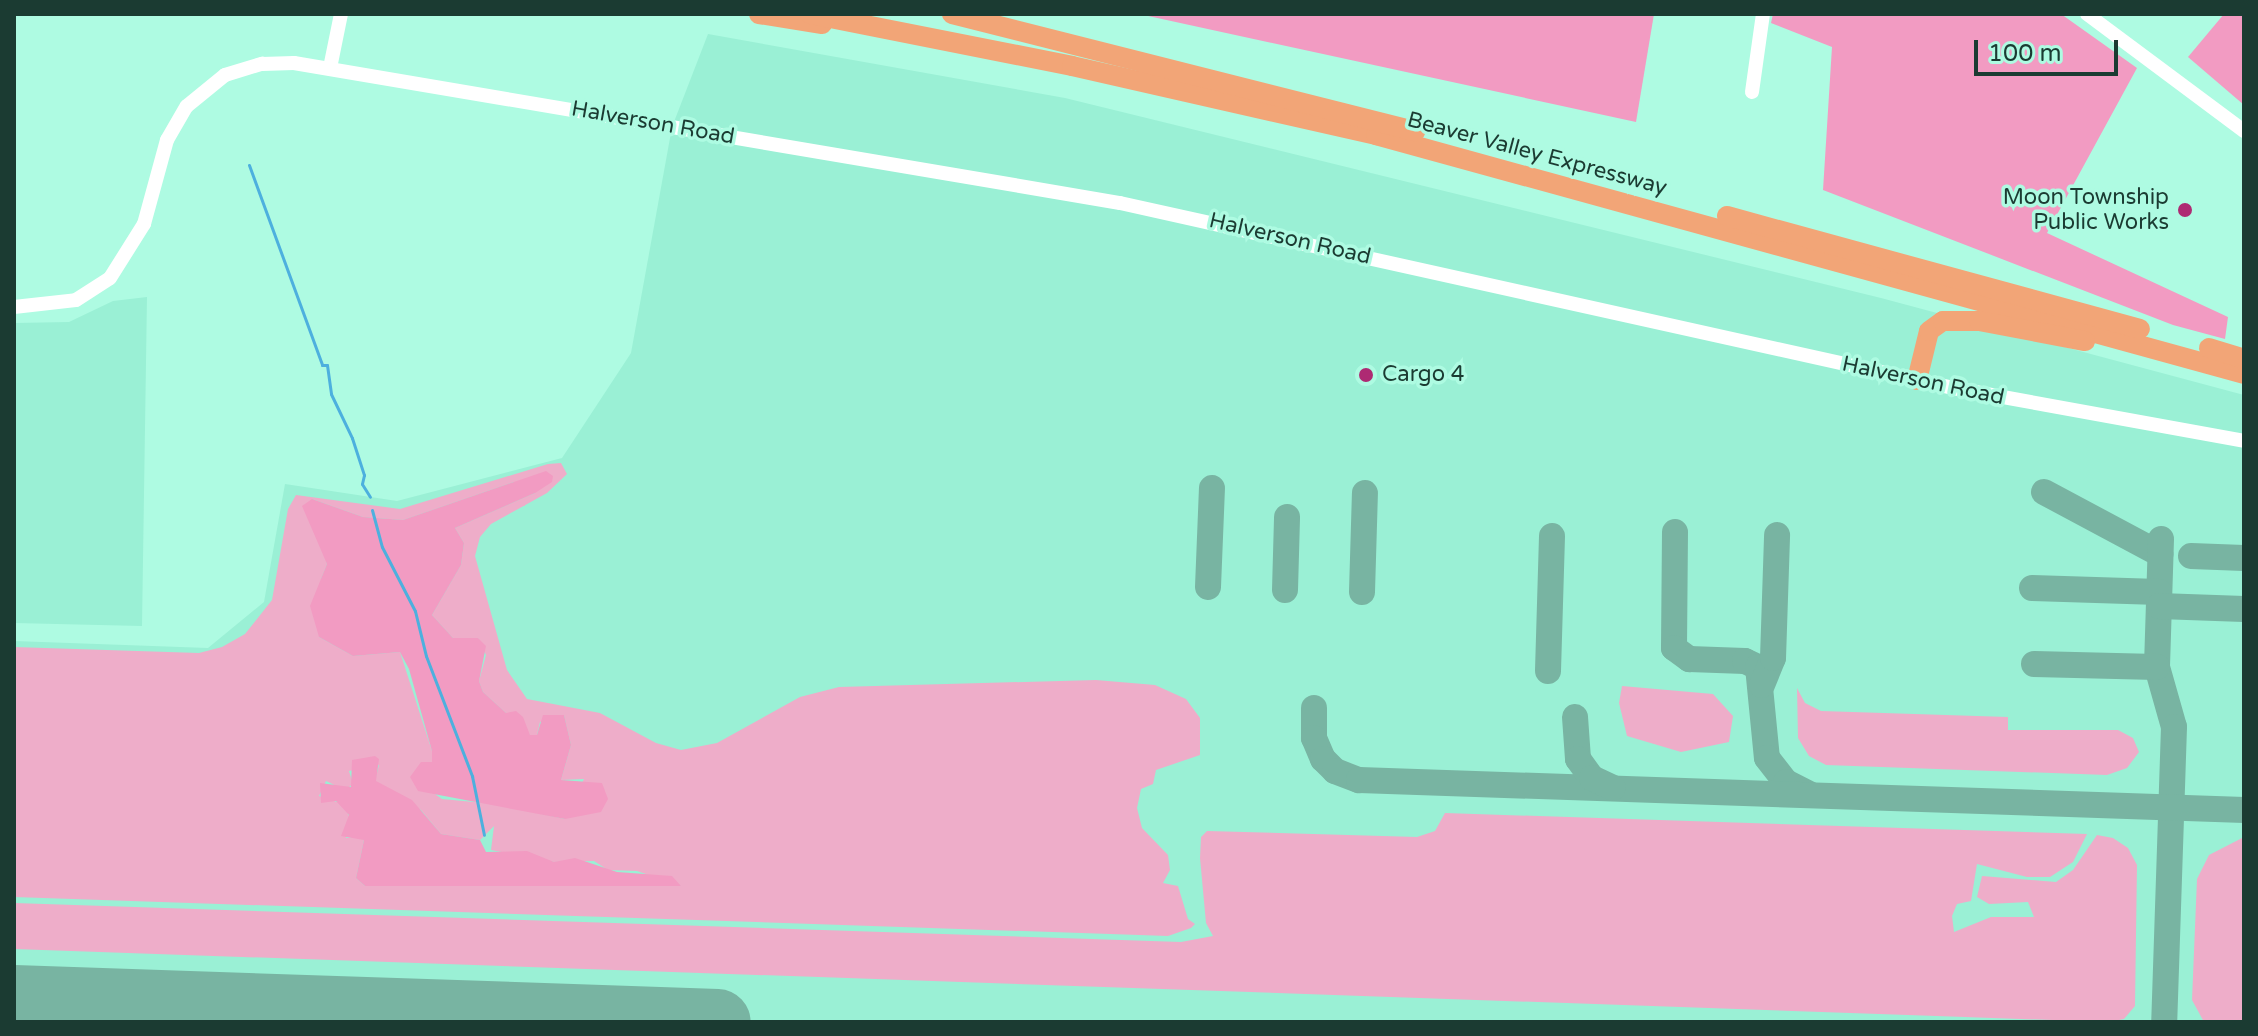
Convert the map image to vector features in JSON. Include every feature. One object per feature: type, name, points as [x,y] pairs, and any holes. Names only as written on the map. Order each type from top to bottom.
[{"type":"highway","points":[[759,14],[1006,52]]},
{"type":"highway","name":"Beaver Valley Expressway","points":[[810,14],[1006,52],[1376,135],[2244,375]]},
{"type":"highway","name":"Beaver Valley Expressway","points":[[952,14],[1323,106],[2244,359]]},
{"type":"highway","points":[[1917,380],[1929,331],[1943,321],[1967,319],[2244,375]]},
{"type":"street","points":[[330,68],[341,14]]},
{"type":"street","points":[[1752,92],[1763,14]]},
{"type":"street","points":[[2087,14],[2244,131]]},
{"type":"street","name":"Halverson Road","points":[[14,307],[76,300],[117,271],[144,224],[172,128],[213,82],[262,64],[330,68],[1120,203],[1917,380],[2244,441]]},
{"type":"shaded area","points":[[1139,14],[1654,14],[1636,122]]},
{"type":"shaded area","points":[[1773,14],[2061,14],[2137,68],[2047,233],[2228,317],[2225,339],[2173,325],[1823,190],[1832,47],[1771,23]]},
{"type":"shaded area","points":[[2224,14],[2244,14],[2244,105],[2188,57]]},
{"type":"shaded area","points":[[708,34],[1065,98],[1881,298],[2244,395],[2244,1022],[14,1022],[14,641],[208,648],[264,602],[285,484],[397,501],[562,458],[631,353],[672,127]]},
{"type":"shaded area","points":[[147,297],[142,626],[14,623],[14,323],[69,322],[113,301]]},
{"type":"shaded area","points":[[561,463],[567,474],[547,493],[491,524],[480,537],[475,556],[507,670],[527,699],[600,713],[656,743],[681,750],[717,743],[800,697],[839,687],[1096,680],[1155,685],[1186,699],[1200,718],[1200,755],[1156,770],[1153,784],[1141,789],[1137,808],[1142,828],[1168,855],[1170,870],[1163,883],[1178,886],[1188,919],[1195,924],[1168,936],[14,897],[14,647],[199,653],[222,647],[245,634],[272,600],[288,509],[296,495],[400,509],[548,464]],"holes":[[[514,482],[535,493],[455,528],[464,543],[461,565],[432,615],[453,638],[478,638],[486,655],[479,681],[483,692],[530,735],[537,735],[540,722],[564,715],[571,745],[561,780],[584,779],[565,819],[495,804],[442,799],[411,777],[433,762],[400,652],[353,656],[319,637],[321,579],[327,564],[312,499],[363,517],[403,520]],[[379,765],[375,781],[421,810],[441,834],[480,840],[494,826],[491,850],[554,862],[594,861],[608,870],[637,871],[681,886],[365,886],[356,878],[364,840],[360,836],[346,838],[349,816],[343,804],[319,796],[326,781],[345,790],[353,784],[349,771]]]},
{"type":"shaded area","points":[[546,471],[553,476],[552,482],[535,493],[455,528],[464,543],[461,565],[432,615],[453,638],[478,638],[486,646],[479,681],[483,692],[506,713],[516,711],[523,717],[530,735],[537,735],[543,715],[564,715],[571,745],[561,780],[602,783],[608,799],[601,812],[565,819],[418,791],[410,777],[421,762],[432,762],[432,751],[409,669],[400,652],[353,656],[319,637],[310,606],[327,564],[302,506],[312,499],[363,517],[403,520]]},
{"type":"shaded area","points":[[1622,686],[1713,694],[1733,716],[1729,742],[1681,752],[1627,736],[1619,703]]},
{"type":"shaded area","points":[[1797,688],[1805,703],[1821,711],[2008,717],[2008,730],[2118,730],[2133,738],[2139,752],[2127,768],[2107,775],[1826,765],[1809,756],[1798,738]]},
{"type":"shaded area","points":[[375,756],[379,759],[376,781],[412,800],[441,834],[480,840],[486,852],[527,851],[554,862],[575,858],[617,872],[672,876],[681,886],[365,886],[356,878],[364,840],[341,836],[349,815],[336,801],[321,803],[320,783],[351,787],[352,760]]},
{"type":"shaded area","points":[[1445,813],[2087,834],[2073,862],[2050,877],[2027,877],[1977,864],[1971,901],[1957,904],[1952,916],[1954,932],[1991,917],[2034,917],[2028,902],[1989,904],[1977,897],[1982,876],[2056,882],[2073,870],[2097,835],[2113,838],[2128,848],[2137,865],[2135,1006],[2124,1019],[2109,1022],[14,949],[14,903],[1181,942],[1213,936],[1206,923],[1200,858],[1201,837],[1207,831],[1417,837],[1435,831]]},
{"type":"shaded area","points":[[2244,837],[2244,1022],[2204,1022],[2192,1000],[2197,879],[2209,855]]},
{"type":"waterway","points":[[249,165],[322,365],[327,365],[331,394],[352,438],[364,475],[362,484],[370,497]]},
{"type":"waterway","points":[[372,510],[382,547],[415,611],[426,656],[472,776],[484,835]]},
{"type":"taxiway","points":[[1208,587],[1212,488]]},
{"type":"taxiway","points":[[2044,492],[2160,554]]},
{"type":"taxiway","points":[[1362,592],[1365,493]]},
{"type":"taxiway","points":[[1285,590],[1287,517]]},
{"type":"taxiway","points":[[1675,532],[1674,648],[1689,659],[1745,661],[1758,667],[1767,758],[1786,782],[1810,794]]},
{"type":"taxiway","points":[[1762,685],[1773,658],[1777,535]]},
{"type":"taxiway","points":[[1548,671],[1552,536]]},
{"type":"taxiway","points":[[2161,539],[2157,667],[2174,727],[2164,1022]]},
{"type":"taxiway","points":[[2191,556],[2244,558]]},
{"type":"taxiway","points":[[2032,588],[2159,592]]},
{"type":"taxiway","points":[[2159,606],[2244,609]]},
{"type":"taxiway","points":[[2034,664],[2157,667]]},
{"type":"taxiway","points":[[1314,708],[1314,738],[1323,759],[1335,771],[1359,780],[2244,810]]},
{"type":"taxiway","points":[[1575,717],[1578,759],[1592,778],[1613,788]]},
{"type":"taxiway","points":[[14,1002],[115,1002]]},
{"type":"taxiway","points":[[120,1002],[236,1022]]},
{"type":"taxiway","points":[[446,1022],[506,1015]]},
{"type":"taxiway","points":[[549,1016],[610,1022]]},
{"type":"runway","points":[[14,998],[718,1022]]},
{"type":"place","name":"Moon Township Public Works","points":[[2185,210]]},
{"type":"place","name":"Cargo 4","points":[[1366,375]]}]
